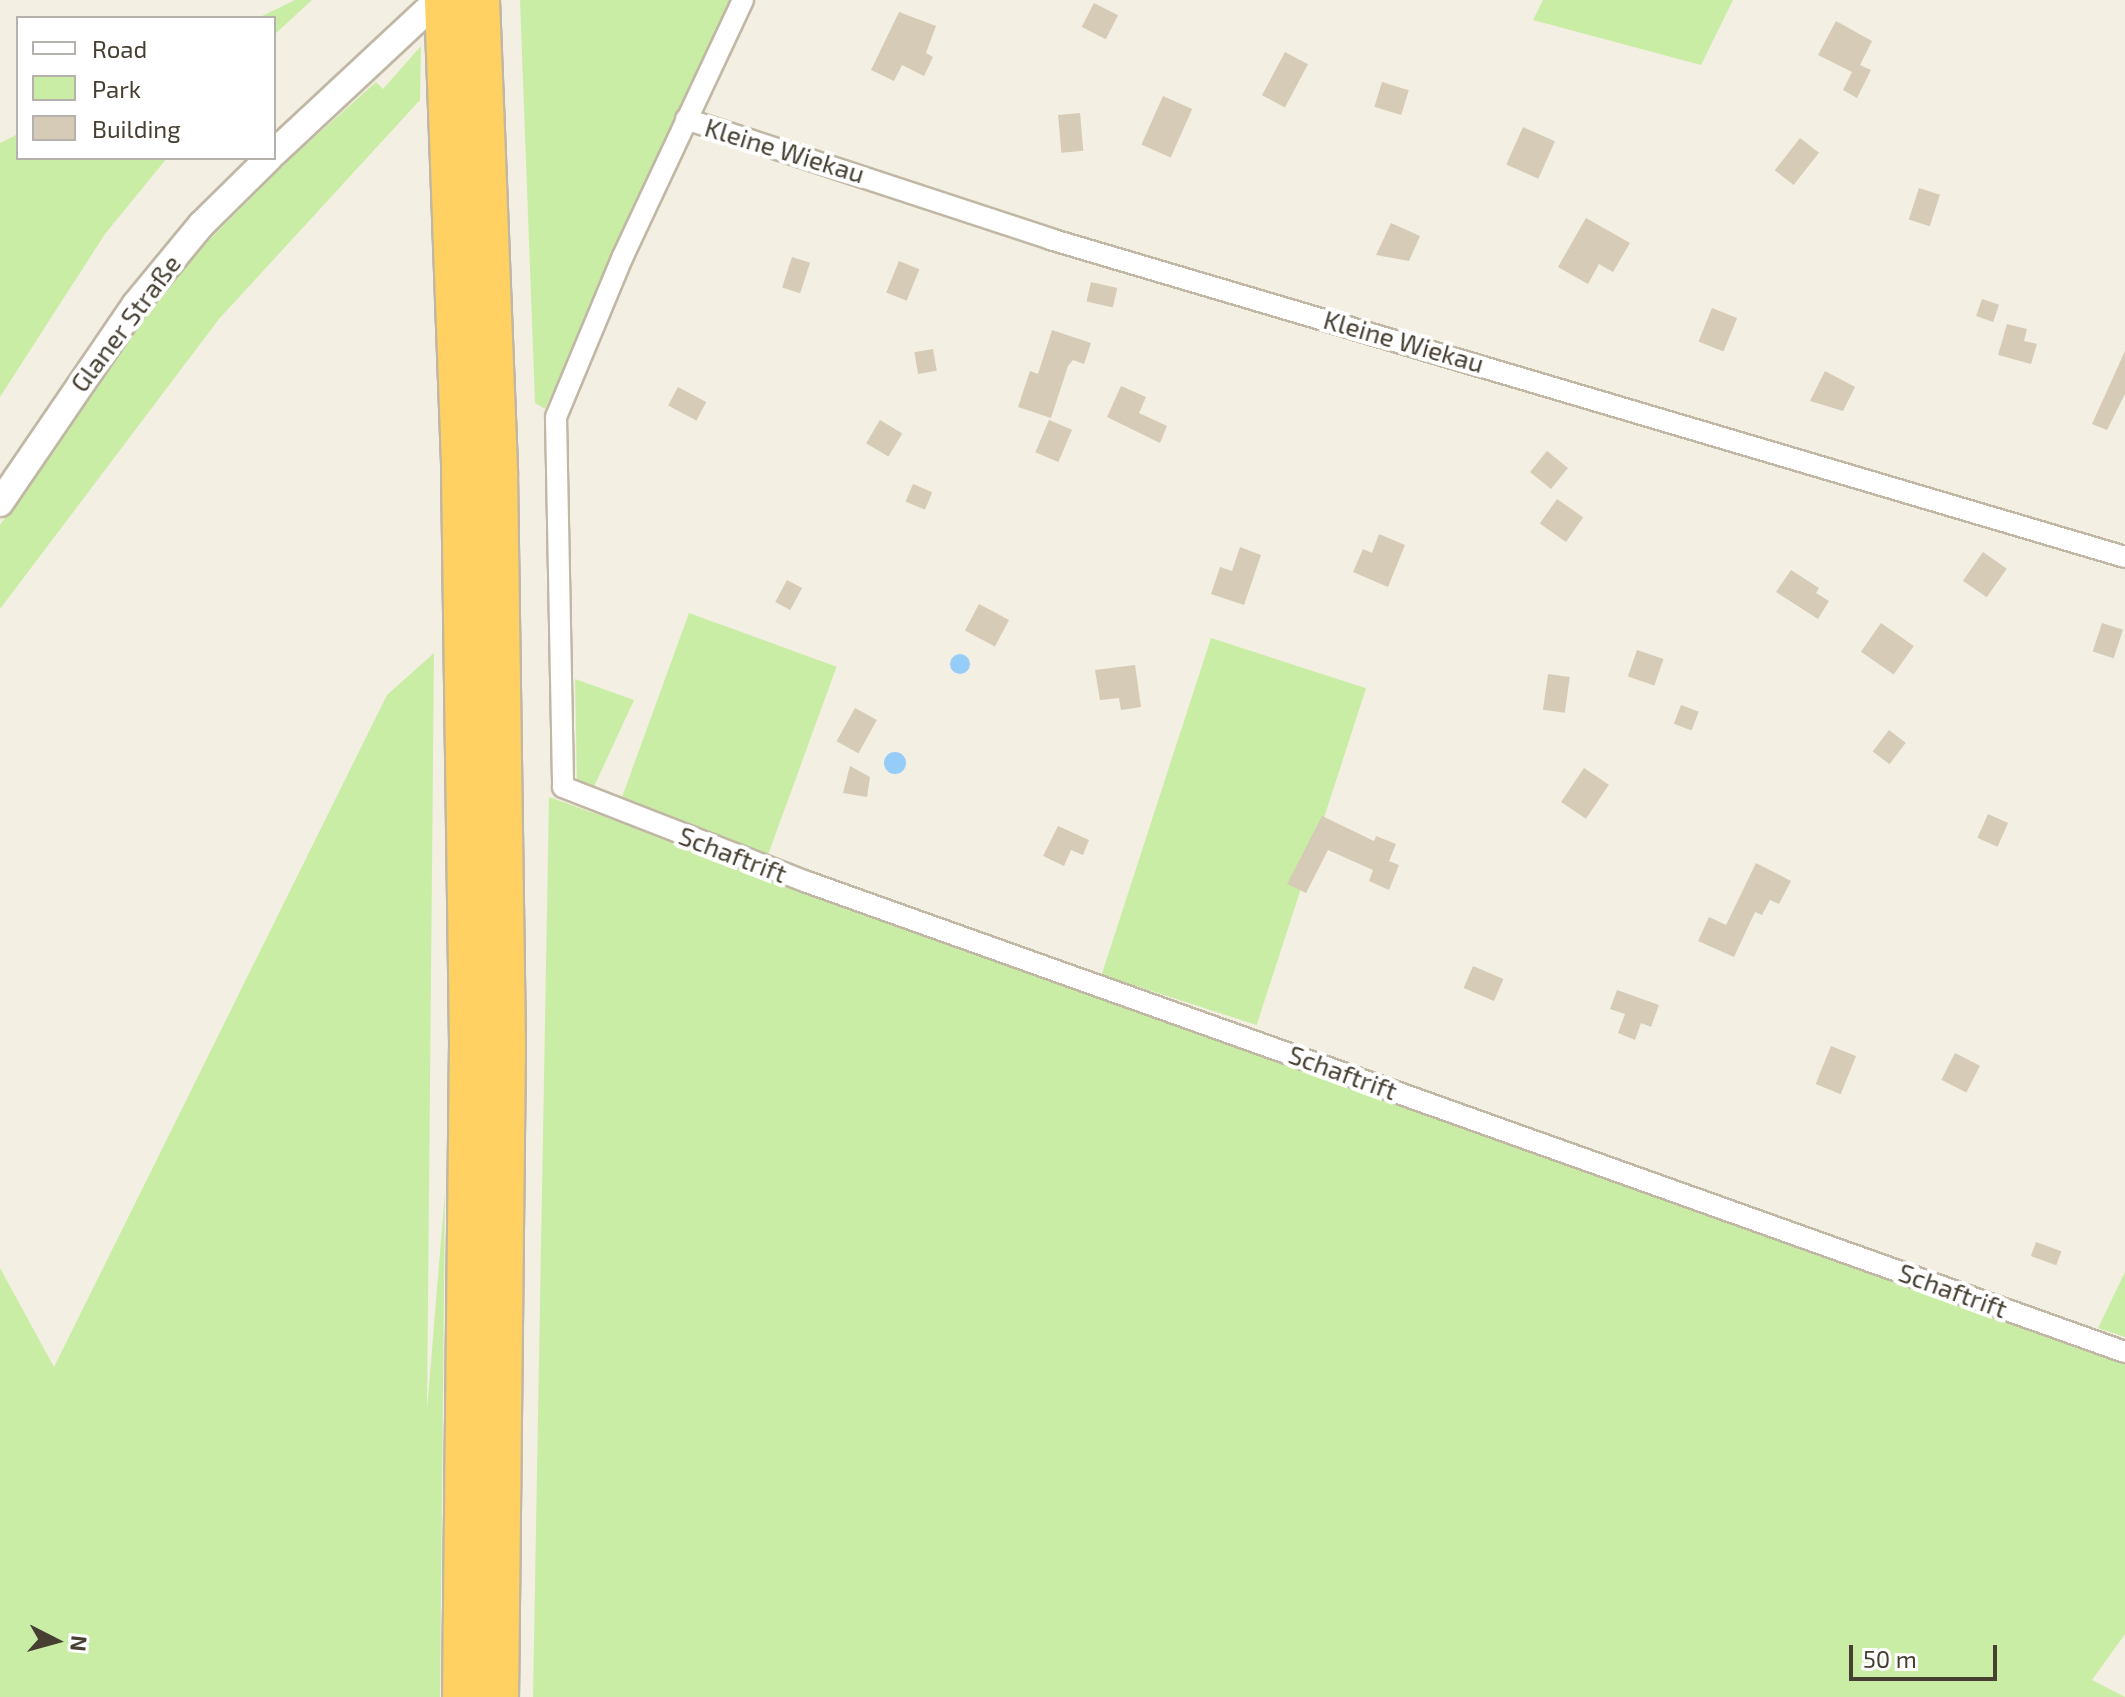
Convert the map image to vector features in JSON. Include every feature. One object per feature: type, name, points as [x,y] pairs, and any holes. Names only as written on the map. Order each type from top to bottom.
[{"type":"highway","points":[[441,0],[461,470],[469,1042],[462,1697]]},
{"type":"highway","points":[[480,0],[498,472],[506,1043],[499,1697]]},
{"type":"street","points":[[276,151],[441,0]]},
{"type":"street","points":[[686,119],[743,0]]},
{"type":"street","name":"Kleine Wiekau","points":[[686,119],[1050,239],[2125,557]]},
{"type":"street","name":"Schaftrift","points":[[686,119],[561,395],[556,417],[563,787],[807,882],[2125,1352]]},
{"type":"street","name":"Glaner Straße","points":[[0,503],[135,305],[201,225],[267,160]]},
{"type":"green space","points":[[295,0],[312,0],[276,33],[276,16],[262,16]]},
{"type":"green space","points":[[520,0],[735,0],[545,409],[535,403]]},
{"type":"green space","points":[[1543,0],[1733,0],[1701,65],[1533,20]]},
{"type":"green space","points":[[421,46],[420,100],[219,319],[0,609],[0,525],[115,355],[201,248],[291,158],[376,82],[383,89]]},
{"type":"green space","points":[[16,135],[16,160],[165,160],[105,234],[0,397],[0,143]]},
{"type":"green space","points":[[689,613],[837,667],[768,856],[620,802]]},
{"type":"green space","points":[[1211,638],[1366,688],[1257,1025],[1102,975]]},
{"type":"green space","points":[[434,653],[427,1410],[445,1192],[440,1697],[0,1697],[0,1268],[54,1367],[387,695]]},
{"type":"green space","points":[[575,679],[634,700],[592,791],[577,786]]},
{"type":"green space","points":[[549,797],[2125,1361],[2125,1634],[2092,1680],[2125,1697],[533,1697]]},
{"type":"green space","points":[[2125,1272],[2125,1337],[2098,1328]]},
{"type":"water","points":[[956,654],[964,654],[970,664],[964,674],[956,674],[950,668],[950,660]]},
{"type":"water","points":[[895,752],[903,755],[906,763],[903,771],[895,774],[887,771],[884,763],[887,755]]},
{"type":"building","points":[[1094,3],[1118,15],[1106,39],[1082,27]]},
{"type":"building","points":[[899,12],[936,26],[926,53],[933,57],[924,76],[902,65],[894,81],[871,70]]},
{"type":"building","points":[[1836,21],[1872,41],[1860,65],[1871,70],[1857,98],[1843,90],[1852,72],[1818,55]]},
{"type":"building","points":[[1285,52],[1308,64],[1285,107],[1262,95]]},
{"type":"building","points":[[1382,82],[1409,90],[1401,115],[1374,107]]},
{"type":"building","points":[[1163,96],[1192,109],[1171,157],[1141,144]]},
{"type":"building","points":[[1080,113],[1083,151],[1061,153],[1058,115]]},
{"type":"building","points":[[1523,127],[1555,141],[1538,179],[1506,164]]},
{"type":"building","points":[[1800,138],[1819,153],[1794,185],[1775,170]]},
{"type":"building","points":[[1919,188],[1940,195],[1930,226],[1909,219]]},
{"type":"building","points":[[1586,218],[1630,243],[1613,272],[1599,264],[1588,284],[1558,267]]},
{"type":"building","points":[[1391,223],[1420,236],[1409,261],[1376,255]]},
{"type":"building","points":[[792,257],[810,263],[800,293],[782,287]]},
{"type":"building","points":[[899,261],[919,269],[907,301],[886,293]]},
{"type":"building","points":[[1091,282],[1117,288],[1113,308],[1087,301]]},
{"type":"building","points":[[1982,299],[1999,305],[1993,322],[1976,316]]},
{"type":"building","points":[[1712,308],[1737,318],[1724,351],[1699,341]]},
{"type":"building","points":[[2007,324],[2027,329],[2024,341],[2037,344],[2031,364],[1998,355]]},
{"type":"building","points":[[1052,330],[1091,343],[1084,364],[1073,360],[1068,366],[1051,418],[1018,407],[1030,371],[1038,374]]},
{"type":"building","points":[[933,349],[937,371],[918,374],[914,352]]},
{"type":"building","points":[[2125,351],[2125,394],[2107,430],[2092,424]]},
{"type":"building","points":[[1825,371],[1855,387],[1843,411],[1810,401]]},
{"type":"building","points":[[1121,386],[1146,397],[1139,413],[1167,426],[1160,443],[1107,417]]},
{"type":"building","points":[[678,387],[706,402],[696,421],[668,406]]},
{"type":"building","points":[[880,420],[902,433],[888,457],[866,443]]},
{"type":"building","points":[[1049,420],[1072,430],[1058,462],[1035,452]]},
{"type":"building","points":[[1547,451],[1568,468],[1551,489],[1530,472]]},
{"type":"building","points":[[913,484],[932,492],[925,510],[906,501]]},
{"type":"building","points":[[1557,499],[1583,517],[1566,542],[1540,524]]},
{"type":"building","points":[[1379,534],[1405,545],[1388,587],[1353,572],[1363,549],[1372,553]]},
{"type":"building","points":[[1240,547],[1261,555],[1244,605],[1211,594],[1220,567],[1232,571]]},
{"type":"building","points":[[1983,552],[2007,569],[1987,597],[1963,581]]},
{"type":"building","points":[[1791,570],[1819,588],[1816,593],[1829,601],[1818,619],[1776,592]]},
{"type":"building","points":[[787,580],[802,588],[790,610],[775,602]]},
{"type":"building","points":[[979,604],[1009,620],[995,646],[965,630]]},
{"type":"building","points":[[1881,623],[1914,646],[1894,675],[1861,652]]},
{"type":"building","points":[[2102,623],[2123,630],[2114,658],[2093,652]]},
{"type":"building","points":[[1637,650],[1663,659],[1654,686],[1628,676]]},
{"type":"building","points":[[1135,665],[1141,707],[1121,710],[1119,698],[1100,700],[1095,670]]},
{"type":"building","points":[[1548,674],[1570,677],[1565,713],[1543,710]]},
{"type":"building","points":[[1681,705],[1699,712],[1692,730],[1674,724]]},
{"type":"building","points":[[855,708],[877,720],[858,753],[837,741]]},
{"type":"building","points":[[1889,730],[1906,743],[1890,764],[1873,752]]},
{"type":"building","points":[[850,766],[870,777],[867,797],[843,793]]},
{"type":"building","points":[[1584,768],[1609,785],[1586,819],[1561,802]]},
{"type":"building","points":[[1988,814],[2008,823],[1998,847],[1977,838]]},
{"type":"building","points":[[1322,816],[1374,841],[1376,836],[1396,844],[1389,861],[1399,865],[1389,890],[1369,881],[1373,870],[1328,850],[1306,893],[1287,884]]},
{"type":"building","points":[[1058,826],[1089,840],[1083,855],[1071,850],[1064,866],[1043,856]]},
{"type":"building","points":[[1756,863],[1791,881],[1779,904],[1770,900],[1762,915],[1755,912],[1734,957],[1698,941],[1709,917],[1726,925]]},
{"type":"building","points":[[1473,966],[1503,979],[1494,1001],[1464,988]]},
{"type":"building","points":[[1617,990],[1659,1005],[1651,1027],[1641,1023],[1635,1040],[1618,1033],[1625,1014],[1610,1009]]},
{"type":"building","points":[[1831,1046],[1856,1056],[1841,1094],[1816,1084]]},
{"type":"building","points":[[1955,1053],[1980,1066],[1966,1092],[1941,1080]]},
{"type":"building","points":[[2036,1242],[2061,1251],[2056,1265],[2031,1256]]}]
